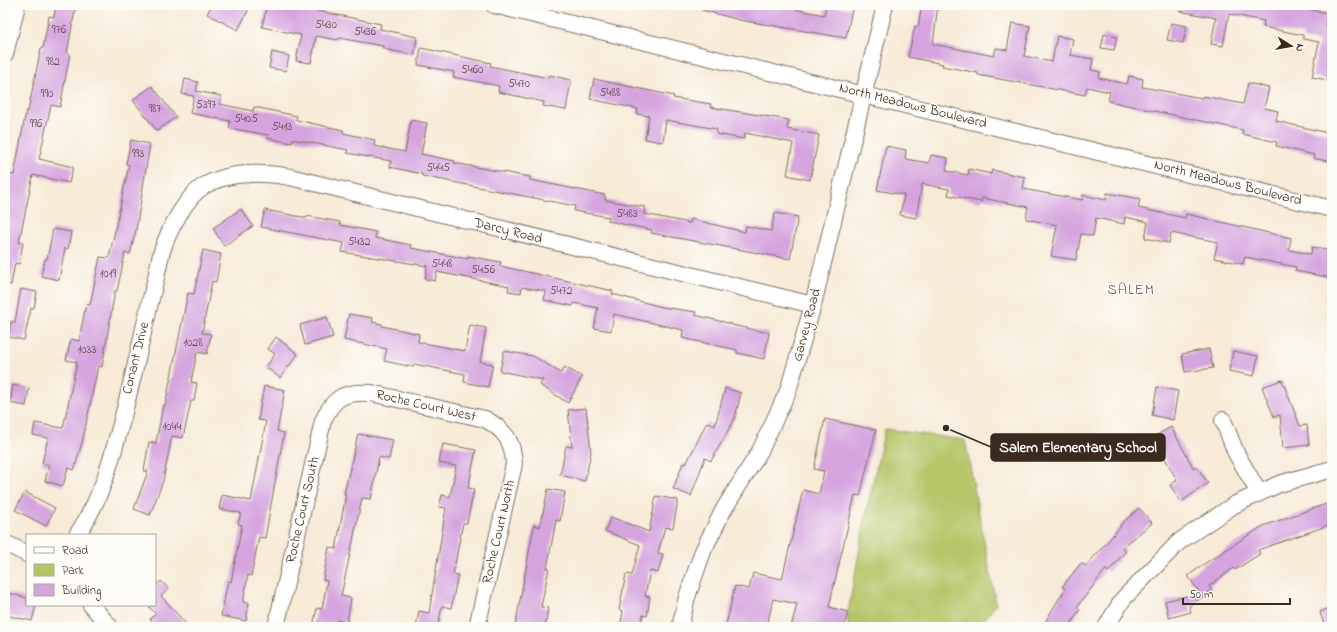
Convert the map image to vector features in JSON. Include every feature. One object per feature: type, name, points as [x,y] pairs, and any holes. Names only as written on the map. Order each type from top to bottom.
[{"type":"street","points":[[5,54],[18,5]]},
{"type":"street","name":"North Meadows Boulevard","points":[[494,5],[1332,209]]},
{"type":"street","name":"Garvey Road","points":[[680,627],[687,597],[704,551],[724,508],[760,450],[782,405],[803,344],[884,5]]},
{"type":"street","name":"Darcy Road","points":[[203,186],[245,173],[266,172],[290,176],[813,305]]},
{"type":"street","name":"Conant Drive","points":[[78,534],[95,503],[109,466],[162,251],[177,215],[203,186]]},
{"type":"street","name":"Roche Court West","points":[[339,398],[355,392],[360,392],[422,404],[485,419],[498,426],[507,438]]},
{"type":"street","name":"Roche Court South","points":[[276,627],[323,421],[329,408],[339,398]]},
{"type":"street","points":[[1223,420],[1236,453],[1259,494]]},
{"type":"street","name":"Roche Court North","points":[[477,627],[514,464],[513,450],[507,438]]},
{"type":"street","points":[[1106,627],[1124,599],[1180,541],[1234,505],[1299,477],[1332,469]]},
{"type":"street","points":[[5,543],[26,554]]},
{"type":"street","points":[[92,606],[110,627]]},
{"type":"green space","points":[[885,429],[965,440],[996,604],[979,627],[848,627],[848,612],[868,504]]},
{"type":"building","points":[[56,5],[76,5],[67,53],[70,54],[60,107],[51,105],[39,159],[73,167],[69,183],[33,175],[19,242],[23,243],[19,264],[15,263],[11,285],[5,284],[5,191],[8,174],[14,175],[26,111],[28,111],[41,48],[43,48],[49,16],[54,17]]},
{"type":"building","points":[[212,5],[251,5],[238,30],[207,14]]},
{"type":"building","points":[[267,5],[300,5],[299,7],[381,24],[380,29],[417,37],[414,55],[383,49],[383,46],[339,38],[338,40],[316,36],[311,63],[296,61],[301,35],[262,27]]},
{"type":"building","points":[[702,5],[775,5],[824,15],[826,5],[852,9],[846,38],[740,20],[702,10]]},
{"type":"building","points":[[922,5],[938,5],[933,44],[994,56],[996,48],[1007,50],[1012,23],[1030,26],[1024,56],[1052,62],[1057,36],[1073,39],[1070,55],[1093,59],[1091,70],[1100,72],[1099,78],[1127,84],[1129,76],[1143,79],[1142,87],[1202,98],[1203,96],[1243,104],[1248,83],[1269,88],[1264,108],[1278,111],[1276,121],[1332,134],[1332,162],[1313,158],[1314,155],[1276,146],[1277,142],[1242,134],[1243,130],[1108,101],[1110,92],[1087,87],[1085,95],[978,75],[978,73],[942,66],[943,64],[908,57],[915,26],[918,27]]},
{"type":"building","points":[[1179,5],[1261,5],[1287,10],[1289,5],[1328,13],[1325,25],[1332,26],[1332,81],[1312,77],[1319,42],[1303,39],[1303,35],[1263,27],[1264,21],[1229,14],[1223,46],[1211,44],[1216,18],[1179,11]]},
{"type":"building","points":[[1171,23],[1187,26],[1183,43],[1167,40]]},
{"type":"building","points":[[1104,34],[1117,37],[1114,50],[1101,48]]},
{"type":"building","points":[[421,48],[491,63],[490,66],[548,78],[549,75],[571,80],[566,110],[543,106],[544,102],[498,92],[499,86],[453,77],[454,72],[418,65]]},
{"type":"building","points":[[272,52],[289,56],[286,71],[269,68]]},
{"type":"building","points":[[185,79],[198,82],[196,91],[221,96],[220,104],[253,111],[254,107],[297,116],[296,120],[343,130],[343,133],[375,140],[374,146],[405,152],[411,120],[427,123],[421,154],[455,161],[454,163],[530,177],[530,180],[605,195],[605,200],[645,207],[644,214],[690,223],[691,219],[745,232],[746,226],[771,231],[775,213],[798,217],[790,259],[651,233],[652,230],[608,221],[609,217],[574,211],[575,206],[422,176],[422,174],[390,167],[391,161],[347,153],[348,150],[292,139],[292,143],[267,138],[268,135],[229,128],[230,121],[190,113],[194,96],[182,94]]},
{"type":"building","points":[[594,79],[674,96],[673,98],[711,104],[710,107],[789,120],[787,129],[819,135],[810,180],[787,175],[793,143],[745,133],[744,139],[716,134],[717,129],[666,120],[663,142],[645,139],[649,116],[637,114],[638,109],[590,99]]},
{"type":"building","points":[[152,86],[176,117],[157,131],[133,100]]},
{"type":"building","points":[[131,140],[150,144],[136,230],[130,254],[125,253],[117,291],[115,291],[102,367],[98,366],[83,439],[74,470],[68,468],[63,486],[45,481],[49,465],[42,463],[48,438],[33,435],[35,423],[63,428],[77,362],[66,360],[71,339],[79,341],[86,304],[90,305],[100,257],[109,258],[129,165],[126,164]]},
{"type":"building","points":[[886,146],[906,150],[905,159],[929,163],[931,155],[948,158],[946,171],[968,175],[969,169],[991,174],[992,170],[1025,177],[1023,189],[1082,200],[1083,195],[1106,200],[1107,193],[1140,199],[1138,208],[1185,218],[1186,214],[1291,238],[1289,250],[1311,254],[1312,247],[1332,251],[1332,278],[1295,271],[1296,267],[1245,257],[1243,264],[1214,258],[1218,242],[1171,233],[1169,243],[1145,238],[1148,222],[1125,217],[1124,224],[1096,218],[1093,236],[1081,234],[1076,260],[1051,256],[1057,225],[1026,219],[1028,207],[982,198],[981,202],[948,195],[949,189],[922,184],[916,218],[900,215],[904,195],[877,190]]},
{"type":"building","points":[[241,209],[253,226],[224,246],[213,228]]},
{"type":"building","points":[[265,210],[307,218],[307,216],[340,222],[340,225],[376,232],[375,238],[411,245],[411,248],[468,259],[468,256],[501,262],[500,266],[613,291],[612,294],[662,307],[696,312],[695,315],[769,333],[764,359],[737,353],[737,350],[682,338],[683,330],[614,314],[611,331],[594,328],[598,308],[574,303],[573,306],[544,300],[546,291],[522,287],[521,293],[508,291],[509,286],[437,272],[435,281],[425,279],[427,266],[342,252],[344,243],[261,227]]},
{"type":"building","points":[[53,229],[71,232],[68,249],[65,248],[59,280],[41,276],[45,259],[47,259]]},
{"type":"building","points":[[203,250],[221,254],[216,282],[212,281],[202,333],[211,334],[207,354],[197,352],[191,382],[197,383],[194,401],[191,401],[183,438],[172,436],[163,481],[150,515],[134,509],[148,471],[144,471],[149,442],[156,443],[188,293],[194,294]]},
{"type":"building","points":[[21,289],[37,292],[34,308],[31,308],[24,340],[8,337],[11,322],[15,322]]},
{"type":"building","points":[[349,314],[373,318],[372,322],[382,324],[382,326],[419,334],[418,342],[465,351],[470,325],[486,328],[480,362],[493,364],[488,387],[464,382],[465,374],[414,364],[413,367],[384,361],[387,349],[344,340]]},
{"type":"building","points":[[327,317],[333,337],[305,345],[300,325]]},
{"type":"building","points":[[276,337],[298,354],[280,378],[266,367],[275,354],[268,349]]},
{"type":"building","points":[[1209,349],[1213,368],[1185,372],[1182,354]]},
{"type":"building","points":[[504,351],[533,356],[561,373],[565,367],[582,377],[568,403],[540,385],[543,380],[500,371]]},
{"type":"building","points":[[1233,351],[1258,356],[1254,376],[1229,371]]},
{"type":"building","points":[[1282,380],[1300,426],[1307,425],[1309,445],[1283,448],[1280,415],[1274,417],[1262,387]]},
{"type":"building","points":[[13,385],[29,388],[26,406],[10,403]]},
{"type":"building","points":[[264,386],[285,390],[277,431],[284,433],[265,538],[259,537],[251,576],[248,575],[243,602],[249,603],[246,621],[221,616],[228,581],[231,582],[242,525],[238,524],[241,513],[219,509],[222,495],[251,501],[266,421],[258,420]]},
{"type":"building","points":[[1157,387],[1178,391],[1173,420],[1152,415]]},
{"type":"building","points":[[725,388],[741,393],[735,418],[711,461],[705,458],[691,496],[673,489],[683,463],[686,464],[707,422],[715,426]]},
{"type":"building","points":[[586,408],[591,452],[585,481],[560,475],[566,446],[572,447],[568,410]]},
{"type":"building","points":[[825,419],[876,430],[860,496],[855,495],[829,607],[848,612],[844,627],[791,627],[797,604],[773,599],[767,627],[735,627],[726,625],[735,586],[749,589],[753,573],[782,579],[803,490],[819,494],[824,471],[814,469]]},
{"type":"building","points":[[1171,427],[1194,469],[1197,467],[1208,483],[1181,502],[1170,485],[1177,480],[1153,437]]},
{"type":"building","points":[[358,434],[393,440],[389,459],[379,457],[371,499],[362,498],[341,596],[351,598],[347,622],[338,620],[336,627],[313,626],[317,608],[322,609],[327,581],[323,580],[329,547],[336,549],[346,494],[344,494]]},
{"type":"building","points":[[443,444],[476,450],[468,488],[474,489],[467,523],[463,523],[453,574],[458,575],[451,608],[442,606],[438,627],[416,627],[419,611],[429,613],[446,508],[439,507],[442,495],[450,497],[456,466],[439,463]]},
{"type":"building","points":[[548,489],[565,492],[560,521],[556,520],[547,568],[549,568],[541,607],[548,608],[545,627],[515,627],[534,525],[540,527]]},
{"type":"building","points":[[25,492],[55,508],[46,526],[15,510]]},
{"type":"building","points":[[656,496],[678,500],[673,528],[665,527],[658,553],[663,554],[658,573],[650,571],[645,596],[650,597],[647,616],[643,615],[640,627],[620,627],[623,611],[619,610],[626,574],[632,575],[640,545],[605,531],[611,517],[649,532]]},
{"type":"building","points":[[1329,503],[1332,512],[1332,524],[1258,550],[1260,554],[1235,570],[1234,568],[1209,586],[1212,590],[1189,606],[1191,612],[1169,618],[1165,601],[1200,593],[1188,576],[1207,562],[1263,526]]},
{"type":"building","points":[[1139,508],[1152,523],[1122,548],[1126,551],[1108,572],[1106,569],[1077,607],[1080,609],[1069,627],[1042,627],[1065,589],[1062,587],[1081,563],[1086,566],[1121,526],[1120,525]]},
{"type":"building","points":[[161,581],[169,589],[161,596],[189,627],[157,627],[150,619],[156,614],[148,606],[156,606],[156,585]]},
{"type":"building","points":[[5,592],[26,598],[26,606],[36,606],[32,621],[5,615]]},
{"type":"building","points":[[1332,607],[1332,627],[1325,627],[1320,612]]},
{"type":"place","name":"Salem Elementary School","points":[[946,428]]},
{"type":"district","name":"SALEM","points":[[1131,290]]}]
